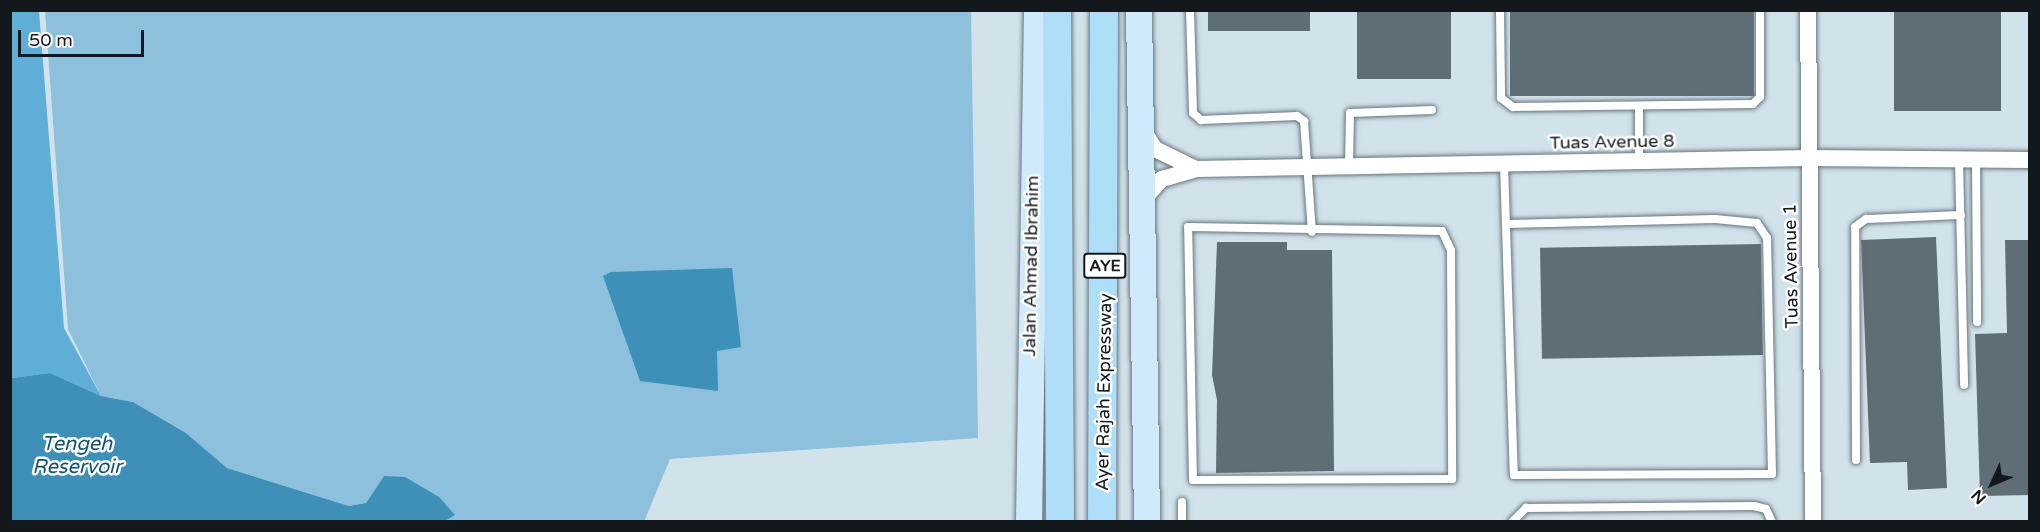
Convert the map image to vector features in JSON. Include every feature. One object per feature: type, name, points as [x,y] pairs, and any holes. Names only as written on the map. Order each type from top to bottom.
[{"type":"highway","name":"AYE","points":[[1057,10],[1060,522]]},
{"type":"highway","name":"Ayer Rajah Expressway","points":[[1102,522],[1104,10]]},
{"type":"main road","name":"Jalan Ahmad Ibrahim","points":[[1029,522],[1037,10]]},
{"type":"main road","points":[[1139,10],[1147,522]]},
{"type":"street","name":"Tuas Avenue 1","points":[[1808,10],[1813,522]]},
{"type":"street","name":"Tuas Avenue 8","points":[[1142,126],[1155,148],[1196,169]]},
{"type":"street","name":"Tuas Avenue 8","points":[[1141,202],[1162,179],[1196,169],[1809,158],[2030,160]]},
{"type":"lane","points":[[1190,10],[1191,107],[1196,117],[1301,118],[1306,126],[1312,232]]},
{"type":"lane","points":[[1500,10],[1501,98],[1507,106],[1748,106],[1758,101],[1761,10]]},
{"type":"lane","points":[[1639,106],[1639,161]]},
{"type":"lane","points":[[1349,166],[1350,113],[1432,110]]},
{"type":"lane","points":[[1964,385],[1961,215],[1968,160]]},
{"type":"lane","points":[[1968,160],[1977,322]]},
{"type":"lane","points":[[1504,164],[1514,475],[1772,474],[1767,238],[1757,223],[1715,219],[1507,224]]},
{"type":"lane","points":[[1856,460],[1855,227],[1866,219],[1961,215]]},
{"type":"lane","points":[[1188,228],[1312,232],[1442,231],[1451,250],[1452,479],[1193,480],[1188,228]]},
{"type":"lane","points":[[1182,502],[1182,522]]},
{"type":"lane","points":[[1512,522],[1526,508],[1754,506],[1766,509],[1772,522]]},
{"type":"shaded area","points":[[10,11],[39,11],[64,328],[101,396],[50,373],[11,378]]},
{"type":"shaded area","points":[[45,11],[971,11],[978,438],[670,459],[644,522],[443,521],[454,515],[384,476],[366,503],[349,506],[227,468],[186,433],[133,402],[101,396],[68,329]]},
{"type":"water","points":[[732,268],[741,347],[717,351],[718,391],[640,381],[603,276],[611,272]]},
{"type":"water","name":"Tengeh Reservoir","points":[[50,373],[101,396],[133,402],[186,433],[227,468],[349,506],[366,503],[384,476],[405,477],[439,497],[455,515],[443,522],[11,521],[11,378]]},
{"type":"building","points":[[1208,10],[1310,10],[1310,31],[1208,31]]},
{"type":"building","points":[[1357,10],[1451,10],[1451,79],[1357,79]]},
{"type":"building","points":[[1510,10],[1754,10],[1754,96],[1510,96]]},
{"type":"building","points":[[1894,10],[2001,10],[2001,111],[1894,111]]},
{"type":"building","points":[[1936,237],[1947,488],[1908,490],[1907,462],[1870,463],[1861,240]]},
{"type":"building","points":[[2005,240],[2030,240],[2030,495],[1980,496],[1975,334],[2007,333]]},
{"type":"building","points":[[1217,242],[1287,242],[1287,250],[1332,250],[1334,471],[1216,473],[1217,400],[1212,375]]},
{"type":"building","points":[[1761,244],[1763,355],[1542,359],[1540,248]]}]
